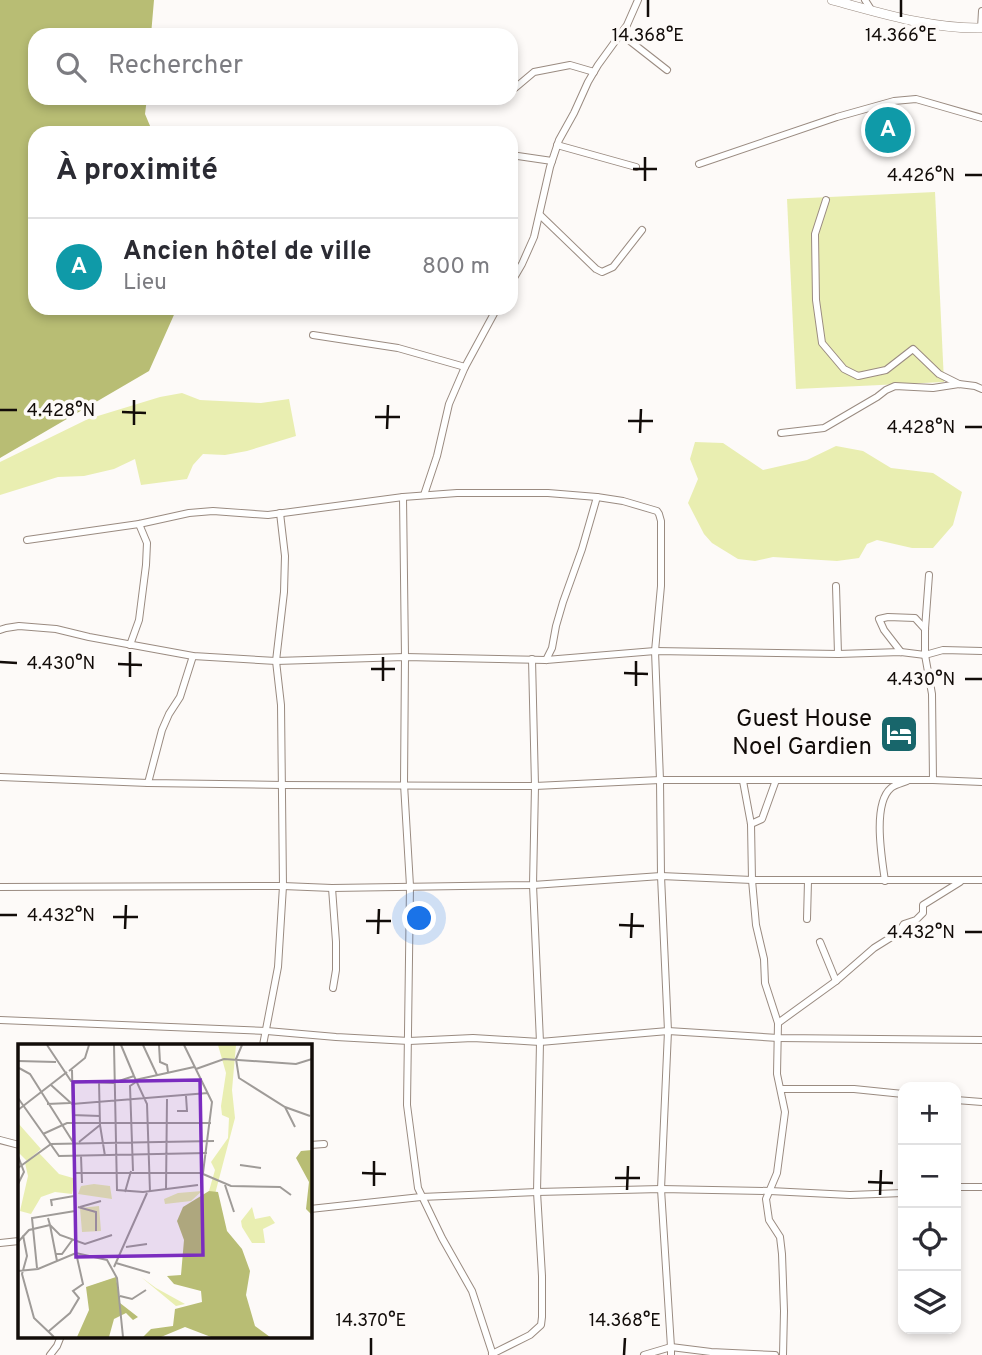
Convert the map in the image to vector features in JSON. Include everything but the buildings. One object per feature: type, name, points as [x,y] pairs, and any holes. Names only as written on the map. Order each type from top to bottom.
[{"type":"main road","points":[[832,0],[920,22],[981,28]]},
{"type":"street","points":[[518,271],[534,237],[557,145],[587,82],[627,25],[638,0]]},
{"type":"street","points":[[865,0],[872,11]]},
{"type":"street","points":[[981,28],[982,11]]},
{"type":"street","points":[[621,34],[667,70]]},
{"type":"street","points":[[518,85],[534,72],[558,67],[570,65],[594,72]]},
{"type":"street","points":[[699,164],[894,101],[916,99],[982,118]]},
{"type":"street","points":[[557,145],[636,167]]},
{"type":"street","points":[[518,156],[552,161]]},
{"type":"street","points":[[826,200],[816,234],[816,300],[822,343],[827,350],[844,369],[858,376],[886,370],[913,349],[939,374],[959,384]]},
{"type":"street","points":[[540,215],[602,272],[613,267],[642,230]]},
{"type":"street","points":[[424,495],[437,456],[445,415],[465,367],[493,315]]},
{"type":"street","points":[[313,335],[398,348],[465,367]]},
{"type":"street","points":[[781,433],[824,428],[891,387],[933,388],[959,384],[982,388]]},
{"type":"street","points":[[27,540],[139,524],[189,513],[213,511],[268,514],[424,495],[548,493],[597,497],[657,511],[661,521],[661,586],[655,651],[668,1031],[661,1189],[670,1355]]},
{"type":"street","points":[[403,497],[404,785],[410,886],[407,1105],[421,1197],[472,1291],[493,1354],[530,1335],[541,1325],[543,1304],[537,1192],[540,1042],[533,885],[535,786],[531,659]]},
{"type":"street","points":[[546,660],[552,648],[563,602],[597,497]]},
{"type":"street","points":[[262,1044],[278,967],[282,886],[281,705],[276,662],[285,556],[280,513]]},
{"type":"street","points":[[130,645],[139,620],[146,565],[147,543],[139,524]]},
{"type":"street","points":[[929,575],[925,654],[932,694],[933,780]]},
{"type":"street","points":[[836,586],[838,654]]},
{"type":"street","points":[[901,652],[879,619],[915,618],[925,629]]},
{"type":"street","points":[[0,630],[19,626],[56,629],[193,656],[276,662],[405,657],[546,660],[655,651],[838,654],[982,651]]},
{"type":"street","points":[[148,782],[162,730],[180,697],[193,656]]},
{"type":"street","points":[[0,777],[283,785],[535,786],[660,780],[982,782]]},
{"type":"street","points":[[751,824],[762,820],[776,780]]},
{"type":"street","points":[[885,881],[881,804],[891,788],[910,780]]},
{"type":"street","points":[[743,781],[751,824],[756,925],[764,958],[765,983],[778,1024],[777,1074],[785,1112],[777,1173],[766,1199],[769,1220],[780,1237],[782,1254],[783,1355]]},
{"type":"street","points":[[0,887],[332,888],[533,885],[661,877],[808,881],[982,880]]},
{"type":"street","points":[[807,919],[808,881]]},
{"type":"street","points":[[778,1024],[836,981],[874,948],[898,933],[904,923],[916,920],[923,913],[923,905],[961,881]]},
{"type":"street","points":[[332,888],[336,942],[333,988]]},
{"type":"street","points":[[820,942],[836,981]]},
{"type":"street","points":[[0,1020],[267,1031],[409,1041],[473,1038],[540,1042],[668,1031],[778,1038],[982,1040]]},
{"type":"street","points":[[780,1089],[854,1089],[898,1093]]},
{"type":"street","points":[[961,1100],[982,1101]]},
{"type":"street","points":[[0,1140],[18,1145]]},
{"type":"street","points":[[312,1144],[324,1144]]},
{"type":"street","points":[[961,1187],[982,1186]]},
{"type":"street","points":[[312,1209],[421,1197],[537,1192],[661,1189],[850,1195],[898,1193]]},
{"type":"street","points":[[0,1243],[18,1241]]},
{"type":"street","points":[[50,1355],[60,1338]]},
{"type":"street","points":[[644,1355],[671,1347],[775,1355]]},
{"type":"green space","points":[[0,0],[154,0],[152,28],[28,28],[28,105],[146,105],[145,114],[150,126],[28,126],[28,315],[174,315],[149,371],[0,458]]},
{"type":"green space","points":[[935,192],[944,382],[796,389],[787,199]]},
{"type":"green space","points":[[182,393],[200,400],[261,403],[289,399],[296,436],[247,451],[225,455],[203,454],[193,465],[187,479],[141,485],[135,459],[114,469],[84,476],[58,477],[0,495],[0,462],[88,419]]},
{"type":"green space","points":[[695,442],[723,443],[763,470],[807,460],[836,446],[863,451],[891,468],[933,473],[962,492],[953,525],[933,548],[912,548],[877,540],[867,544],[859,558],[837,561],[773,557],[755,561],[738,559],[712,543],[704,534],[688,503],[698,479],[690,459]]},
{"type":"place","name":"Ancien hôtel de ville","points":[[888,130]]},
{"type":"place","name":"Guest House Noel Gardien","points":[[899,734]]}]
